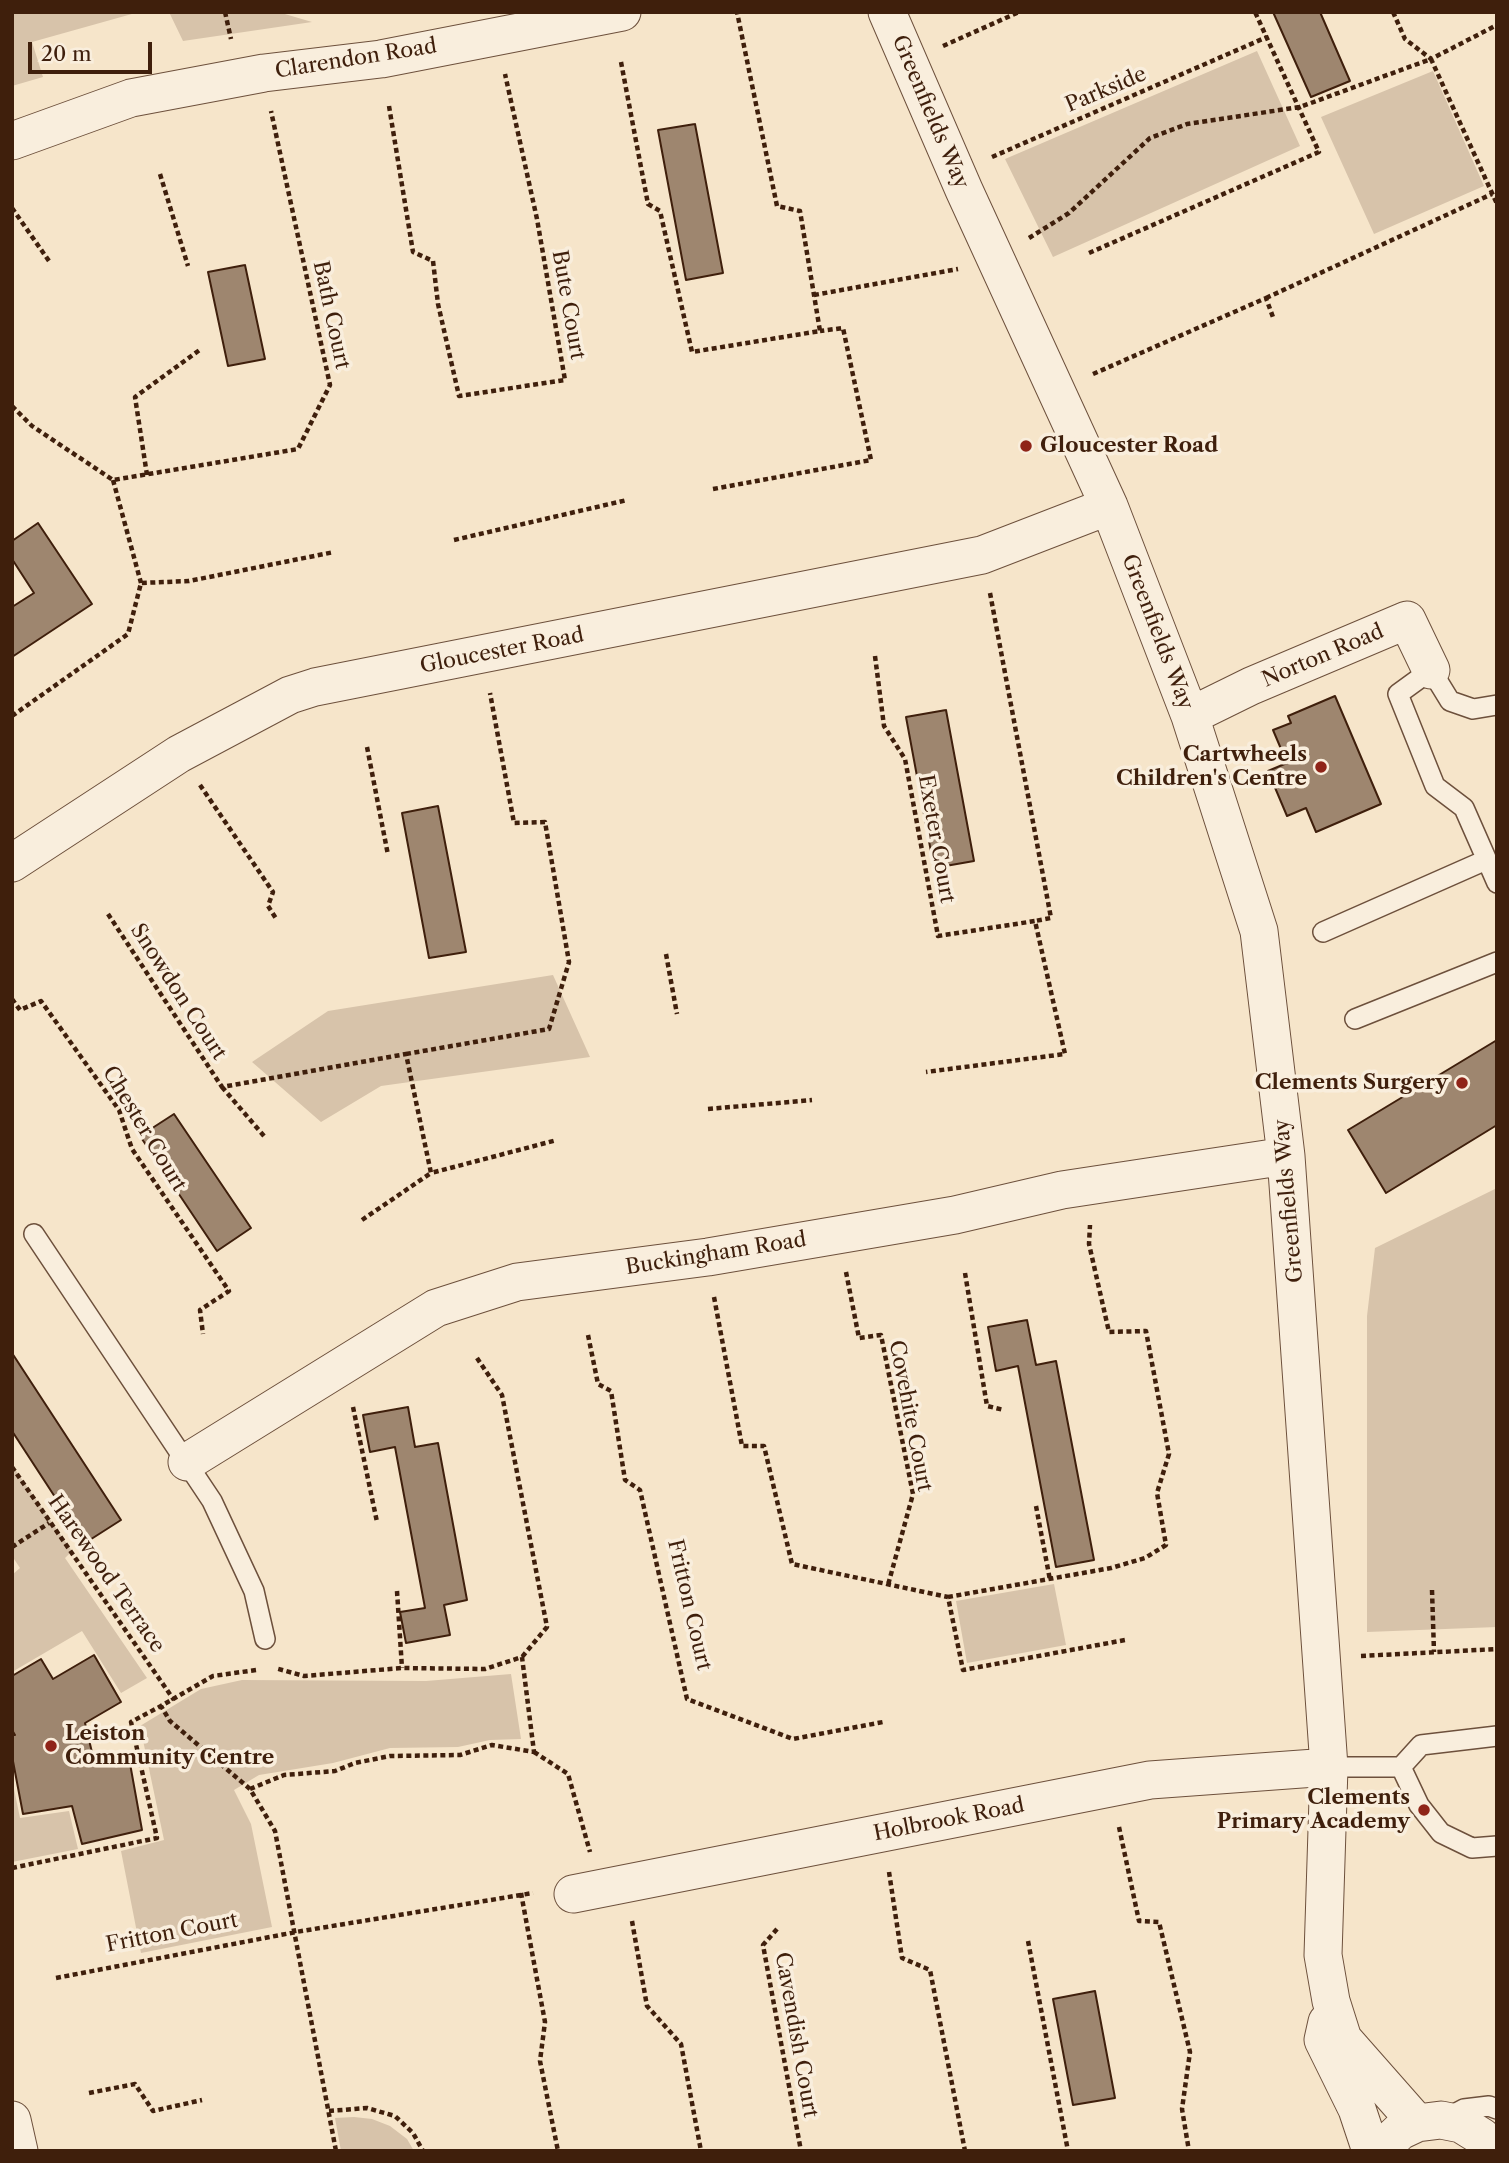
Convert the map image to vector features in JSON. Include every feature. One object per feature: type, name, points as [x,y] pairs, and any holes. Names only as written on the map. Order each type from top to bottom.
[{"type":"street","name":"Clarendon Road","points":[[12,141],[131,98],[264,73],[382,59],[622,12]]},
{"type":"street","name":"Greenfields Way","points":[[887,12],[956,172],[1109,506],[1190,716],[1259,931],[1286,1156],[1329,1768],[1324,1955],[1331,2001],[1343,2039],[1429,2122]]},
{"type":"street","name":"Gloucester Road","points":[[12,863],[179,754],[290,695],[482,654],[982,555],[1109,506]]},
{"type":"street","name":"Norton Road","points":[[1190,716],[1407,620],[1431,670]]},
{"type":"street","name":"Buckingham Road","points":[[187,1462],[436,1308],[517,1282],[708,1257],[955,1215],[1062,1190],[1286,1156]]},
{"type":"street","name":"Holbrook Road","points":[[598,1890],[1150,1780],[1329,1768]]},
{"type":"street","name":"Greenfields Way","points":[[1331,2001],[1323,2040],[1357,2109],[1371,2151]]},
{"type":"street","points":[[12,2120],[19,2151]]},
{"type":"street","points":[[1379,2151],[1400,2131],[1429,2122],[1461,2124],[1482,2137],[1494,2151]]},
{"type":"lane","points":[[1497,705],[1473,709],[1450,701],[1431,670],[1398,694],[1435,786],[1464,808],[1497,883]]},
{"type":"lane","points":[[1322,932],[1486,860]]},
{"type":"lane","points":[[1355,1019],[1497,962]]},
{"type":"lane","points":[[34,1234],[212,1501],[254,1591],[265,1639]]},
{"type":"lane","points":[[1329,1768],[1401,1768],[1421,1745],[1497,1736]]},
{"type":"lane","points":[[1401,1768],[1419,1805],[1441,1833],[1472,1848],[1497,1846]]},
{"type":"lane","points":[[1429,2122],[1464,2109],[1489,2106],[1497,2109]]},
{"type":"path","points":[[737,12],[777,206],[800,211],[820,331]]},
{"type":"path","points":[[909,61],[1019,12]]},
{"type":"path","points":[[1089,253],[1319,152],[1255,12]]},
{"type":"path","points":[[1393,12],[1405,39],[1431,59],[1497,204]]},
{"type":"path","points":[[1022,241],[1069,213],[1150,138],[1187,124],[1300,107],[1431,59],[1497,25]]},
{"type":"path","name":"Bute Court","points":[[389,106],[413,252],[433,261],[438,304],[459,396],[565,380],[537,219],[496,35]]},
{"type":"path","name":"Parkside","points":[[956,172],[1267,37]]},
{"type":"path","points":[[621,62],[648,204],[660,211],[692,352],[843,328],[871,460],[713,489]]},
{"type":"path","name":"Bath Court","points":[[113,480],[298,449],[330,385],[264,73]]},
{"type":"path","points":[[160,174],[188,266]]},
{"type":"path","points":[[1058,390],[1492,194]]},
{"type":"path","points":[[12,208],[49,261]]},
{"type":"path","points":[[814,295],[962,268]]},
{"type":"path","points":[[1266,298],[1274,320]]},
{"type":"path","points":[[148,475],[135,397],[201,349]]},
{"type":"path","points":[[12,406],[32,426],[113,480],[141,583],[128,634],[12,716]]},
{"type":"path","points":[[454,540],[627,500]]},
{"type":"path","points":[[141,583],[189,581],[334,552]]},
{"type":"path","points":[[926,1072],[1065,1054],[1035,921],[1051,918],[982,555]]},
{"type":"path","name":"Snowdon Court","points":[[222,1087],[549,1029],[569,962],[545,822],[514,823],[482,654]]},
{"type":"path","name":"Exeter Court","points":[[875,656],[884,726],[905,759],[938,936],[1035,921]]},
{"type":"path","points":[[368,747],[388,855]]},
{"type":"path","points":[[179,754],[273,891],[268,906],[277,920]]},
{"type":"path","name":"Snowdon Court","points":[[108,914],[222,1087],[264,1136]]},
{"type":"path","points":[[666,954],[677,1014]]},
{"type":"path","name":"Chester Court","points":[[12,999],[19,1010],[41,1001],[119,1110],[132,1149],[229,1291],[201,1310],[203,1334]]},
{"type":"path","points":[[406,1054],[431,1173]]},
{"type":"path","points":[[708,1109],[813,1100]]},
{"type":"path","points":[[362,1220],[431,1173],[557,1140]]},
{"type":"path","points":[[714,1297],[742,1447],[764,1446],[792,1564],[948,1597],[1050,1580],[1145,1558],[1166,1545],[1157,1493],[1169,1454],[1146,1331],[1109,1332],[1089,1244],[1091,1186]]},
{"type":"path","name":"Covehite Court","points":[[845,1233],[846,1276],[859,1338],[881,1335],[913,1494],[888,1585]]},
{"type":"path","points":[[965,1273],[987,1406],[1004,1410]]},
{"type":"path","name":"Fritton Court","points":[[588,1335],[597,1384],[611,1391],[625,1480],[640,1490],[687,1699],[793,1739],[883,1722]]},
{"type":"path","points":[[272,1667],[304,1676],[402,1668],[485,1669],[522,1657],[547,1628],[502,1395],[477,1358]]},
{"type":"path","points":[[344,1365],[377,1522]]},
{"type":"path","name":"Harewood Terrace","points":[[12,1467],[174,1699]]},
{"type":"path","points":[[1036,1506],[1050,1580]]},
{"type":"path","points":[[12,1547],[49,1523]]},
{"type":"path","points":[[1432,1590],[1434,1652]]},
{"type":"path","points":[[397,1591],[402,1668]]},
{"type":"path","points":[[948,1597],[963,1670],[1125,1640]]},
{"type":"path","points":[[1321,1658],[1497,1649]]},
{"type":"path","points":[[522,1657],[534,1752]]},
{"type":"path","points":[[12,1868],[157,1838],[131,1722],[213,1676],[260,1669]]},
{"type":"path","points":[[161,1706],[170,1721],[250,1789],[275,1831],[336,2151]]},
{"type":"path","points":[[250,1789],[284,1775],[335,1771],[355,1763],[390,1756],[460,1755],[492,1745],[534,1752],[568,1774],[587,1838],[598,1890],[647,2006],[681,2044],[701,2151]]},
{"type":"path","points":[[1111,1788],[1139,1922],[1159,1922],[1190,2052],[1182,2109],[1189,2151]]},
{"type":"path","points":[[883,1833],[902,1958],[930,1970],[965,2151]]},
{"type":"path","name":"Fritton Court","points":[[57,1978],[296,1932],[521,1893],[598,1890]]},
{"type":"path","points":[[521,1893],[545,2022],[540,2061],[558,2151]]},
{"type":"path","name":"Cavendish Court","points":[[777,1930],[763,1945],[801,2151]]},
{"type":"path","points":[[1028,1941],[1068,2151]]},
{"type":"path","points":[[89,2093],[135,2084],[153,2111],[202,2100]]},
{"type":"path","points":[[328,2111],[368,2108],[395,2116],[413,2133],[423,2151]]},
{"type":"shaded area","points":[[12,12],[139,12],[32,42],[43,77],[12,86]]},
{"type":"shaded area","points":[[169,12],[278,12],[312,22],[183,41]]},
{"type":"shaded area","points":[[1257,51],[1300,146],[1053,257],[1005,159]]},
{"type":"shaded area","points":[[1433,71],[1484,186],[1374,234],[1321,117]]},
{"type":"shaded area","points":[[553,975],[590,1057],[381,1086],[321,1122],[252,1062],[328,1011]]},
{"type":"shaded area","points":[[1497,1188],[1497,1627],[1367,1632],[1367,1316],[1375,1248]]},
{"type":"shaded area","points":[[12,1465],[72,1551],[65,1558],[147,1678],[121,1693],[82,1631],[12,1672],[12,1575],[20,1568],[12,1556]]},
{"type":"shaded area","points":[[1054,1584],[1066,1645],[967,1663],[956,1601]]},
{"type":"shaded area","points":[[511,1674],[521,1739],[490,1740],[458,1747],[390,1748],[333,1763],[259,1775],[234,1790],[251,1824],[272,1927],[141,1953],[121,1851],[164,1840],[140,1726],[201,1689],[242,1680],[426,1681]]},
{"type":"shaded area","points":[[12,1779],[20,1818],[69,1811],[78,1849],[12,1862]]},
{"type":"shaded area","points":[[335,2118],[372,2119],[390,2126],[407,2139],[414,2151],[341,2151]]},
{"type":"building","points":[[1273,12],[1320,12],[1350,81],[1311,97]]},
{"type":"building","points":[[695,124],[723,273],[686,280],[658,130]]},
{"type":"building","points":[[245,265],[265,359],[228,366],[208,272]]},
{"type":"building","points":[[38,523],[92,604],[12,657],[12,607],[34,593],[12,559],[12,541]]},
{"type":"building","name":"Cartwheels Children's Centre","points":[[1335,696],[1381,804],[1316,832],[1306,808],[1287,816],[1268,771],[1287,763],[1273,730],[1291,723],[1288,716]]},
{"type":"building","points":[[946,710],[974,861],[934,868],[906,717]]},
{"type":"building","points":[[438,806],[466,952],[429,958],[402,813]]},
{"type":"building","name":"Clements Surgery","points":[[1497,1040],[1497,1125],[1386,1193],[1348,1130]]},
{"type":"building","points":[[174,1114],[251,1228],[217,1251],[140,1136]]},
{"type":"building","points":[[1027,1320],[1036,1365],[1056,1361],[1094,1560],[1056,1567],[1018,1366],[996,1371],[988,1327]]},
{"type":"building","points":[[12,1353],[121,1520],[85,1543],[12,1431]]},
{"type":"building","points":[[408,1407],[415,1447],[438,1443],[467,1600],[444,1605],[450,1635],[406,1643],[400,1612],[425,1608],[395,1447],[370,1452],[363,1415]]},
{"type":"building","name":"Leiston Community Centre","points":[[94,1655],[121,1702],[85,1723],[95,1765],[129,1758],[142,1830],[82,1844],[72,1806],[23,1814],[12,1756],[12,1735],[15,1735],[12,1730],[12,1676],[41,1659],[53,1679]]},
{"type":"building","points":[[1095,1991],[1115,2098],[1073,2105],[1053,1999]]},
{"type":"place","name":"Gloucester Road","points":[[1026,446]]},
{"type":"place","name":"Cartwheels Children's Centre","points":[[1321,767]]},
{"type":"place","name":"Clements Surgery","points":[[1462,1083]]},
{"type":"place","name":"Leiston Community Centre","points":[[51,1746]]},
{"type":"place","name":"Clements Primary Academy","points":[[1424,1810]]}]
